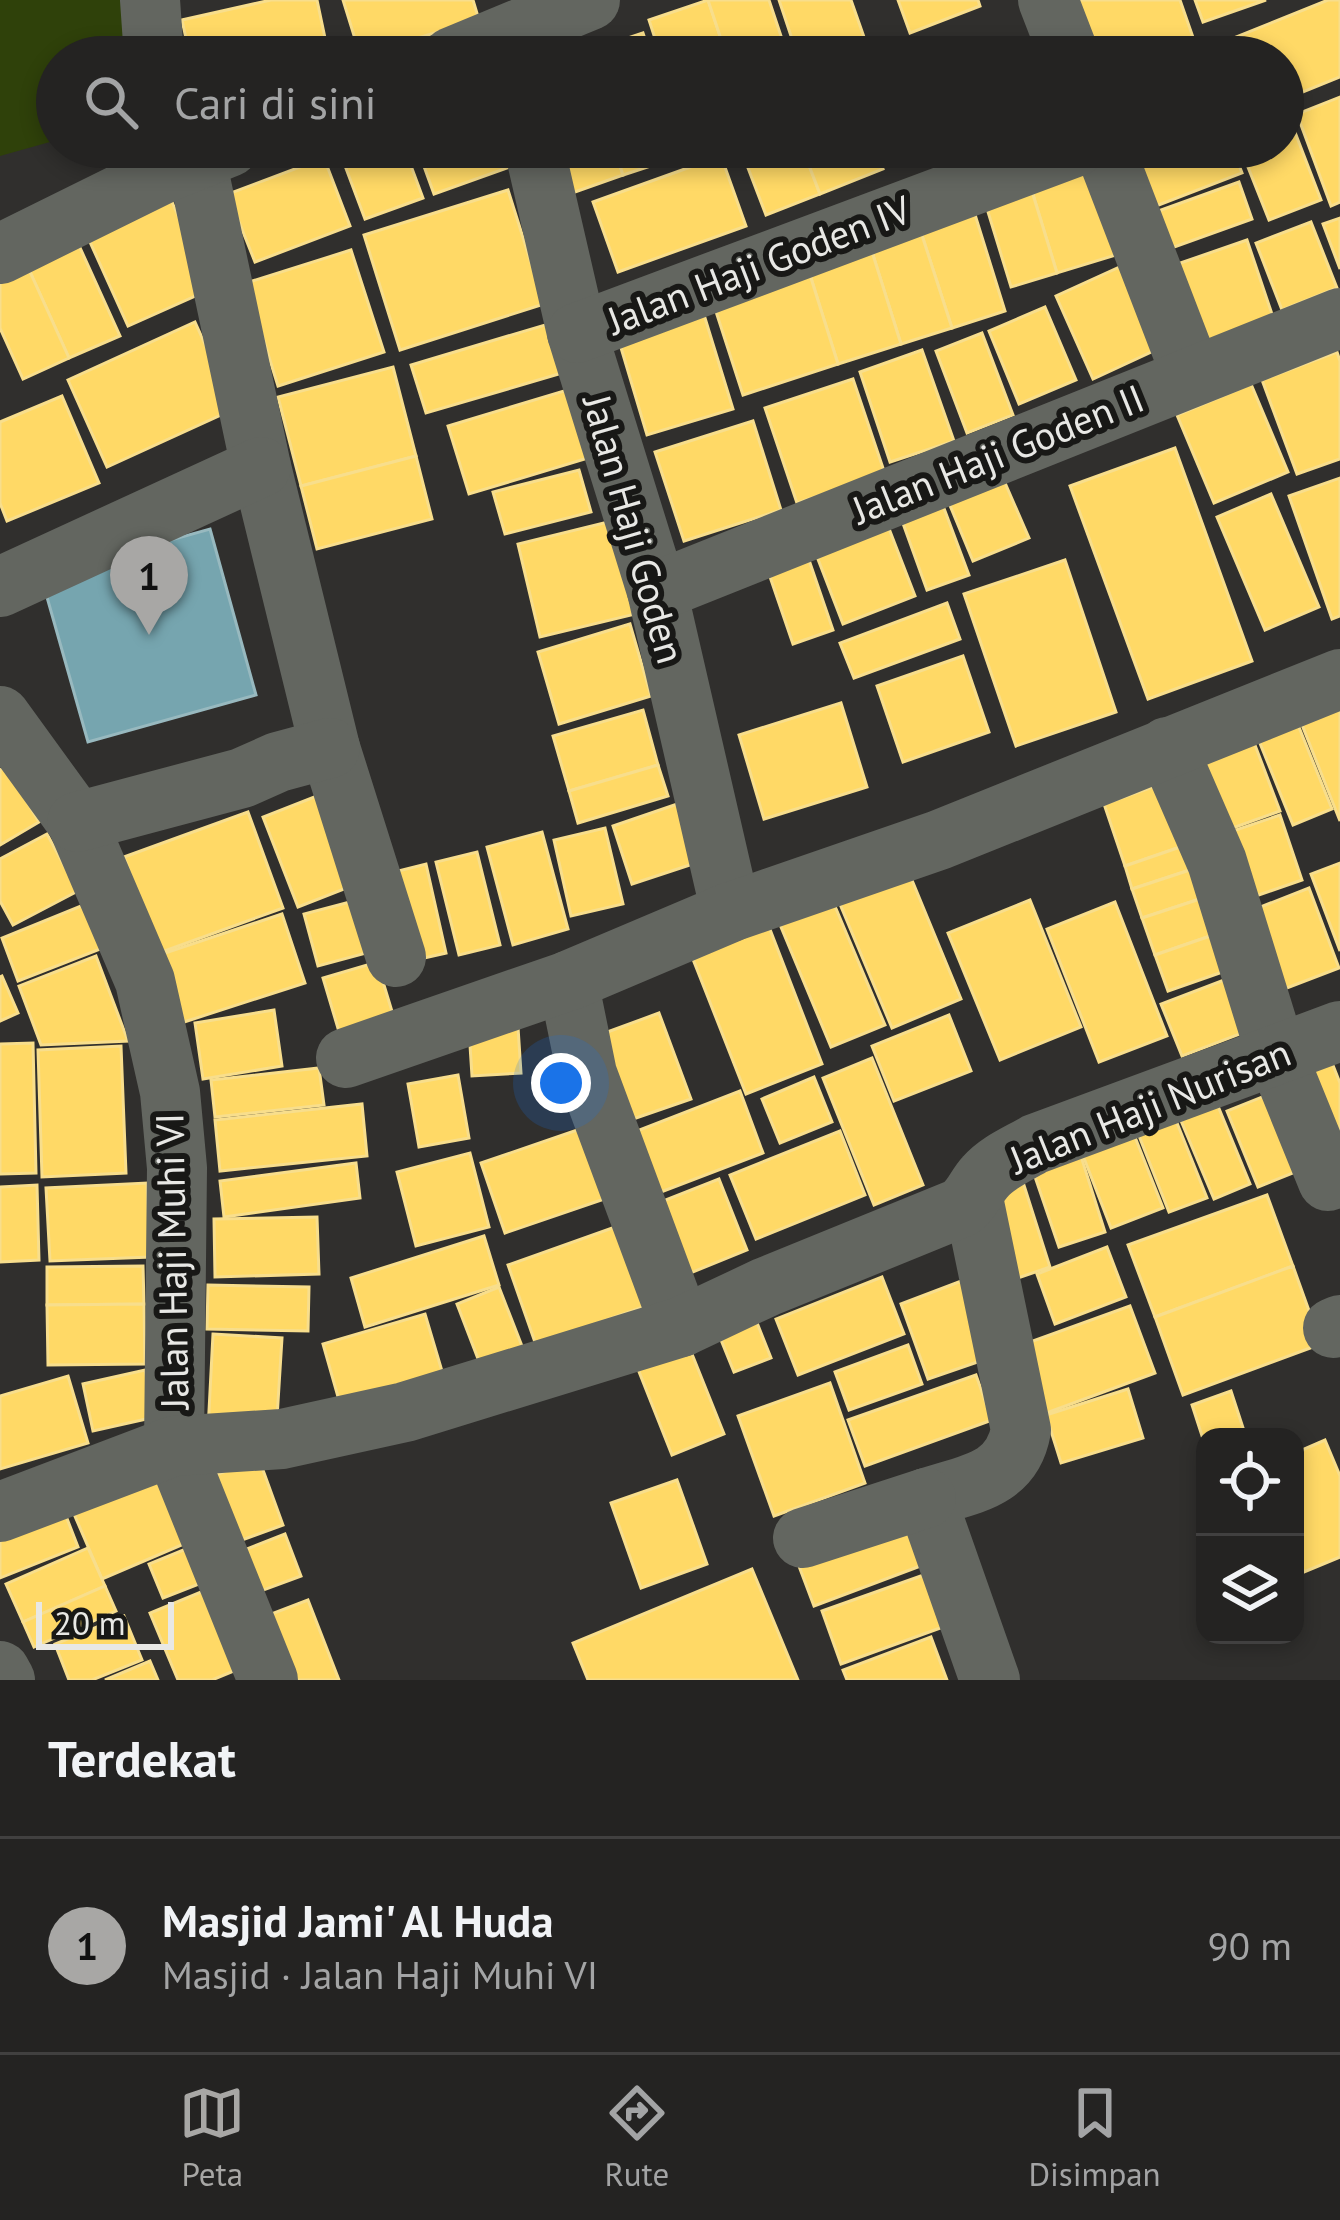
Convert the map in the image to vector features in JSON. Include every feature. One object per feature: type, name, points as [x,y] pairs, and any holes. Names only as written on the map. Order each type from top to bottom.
[{"type":"street","points":[[150,0],[153,36]]},
{"type":"street","points":[[508,30],[590,0]]},
{"type":"street","points":[[1048,0],[1062,36]]},
{"type":"street","points":[[0,254],[166,168]]},
{"type":"street","points":[[190,168],[330,748],[396,957]]},
{"type":"street","name":"Jalan Haji Goden","points":[[539,168],[577,333],[657,591],[731,912]]},
{"type":"street","name":"Jalan Haji Goden IV","points":[[577,333],[1020,168]]},
{"type":"street","points":[[1112,168],[1192,376]]},
{"type":"street","name":"Jalan Haji Goden II","points":[[657,591],[1340,318]]},
{"type":"street","points":[[0,587],[261,467]]},
{"type":"street","points":[[346,1058],[568,981],[731,912],[939,840],[1340,679]]},
{"type":"street","name":"Jalan Haji Muhi VI","points":[[0,716],[77,822],[145,981],[170,1092],[177,1168],[174,1446],[0,1512]]},
{"type":"street","points":[[1167,747],[1217,862],[1276,1053],[1328,1181]]},
{"type":"street","points":[[77,822],[242,778],[330,748]]},
{"type":"street","points":[[568,981],[580,1052],[681,1327]]},
{"type":"street","name":"Jalan Haji Nurisan","points":[[174,1446],[282,1439],[405,1412],[681,1327],[948,1213],[973,1198],[982,1180],[998,1165],[1035,1144],[1340,1031]]},
{"type":"street","points":[[803,1538],[972,1486],[998,1472],[1017,1452],[1021,1430],[973,1198]]},
{"type":"street","points":[[174,1446],[268,1680]]},
{"type":"street","points":[[926,1498],[990,1680]]},
{"type":"street","points":[[0,1671],[5,1680]]},
{"type":"green space","points":[[0,0],[132,0],[135,36],[36,36],[36,146],[0,156]]},
{"type":"building: Hunian","points":[[271,0],[317,0],[325,36],[185,36],[182,20]]},
{"type":"building: Hunian","points":[[343,0],[473,0],[479,20],[425,36],[354,36]]},
{"type":"building: Hunian","points":[[708,0],[720,36],[654,36],[649,20]]},
{"type":"building: Hunian","points":[[708,0],[769,0],[781,36],[720,36]]},
{"type":"building: Hunian","points":[[779,0],[851,0],[864,36],[791,36]]},
{"type":"building: Hunian","points":[[898,0],[978,0],[980,6],[910,33]]},
{"type":"building: Hunian","points":[[1075,0],[1180,0],[1193,36],[1086,36]]},
{"type":"building: Hunian","points":[[1195,0],[1266,0],[1203,22]]},
{"type":"building: Hunian","points":[[1328,0],[1340,0],[1340,77],[1304,92],[1304,36],[1238,36]]},
{"type":"building: Hunian","points":[[1340,97],[1340,202],[1331,206],[1304,133],[1304,111]]},
{"type":"building: Hunian","points":[[1304,156],[1321,200],[1269,220],[1248,168],[1304,168]]},
{"type":"building: Hunian","points":[[297,168],[328,168],[350,226],[255,262],[228,194]]},
{"type":"building: Hunian","points":[[346,168],[412,168],[423,198],[365,219]]},
{"type":"building: Hunian","points":[[425,168],[507,168],[434,194]]},
{"type":"building: Hunian","points":[[563,168],[621,168],[623,175],[572,193]]},
{"type":"building: Hunian","points":[[688,168],[725,168],[746,226],[618,272],[593,202]]},
{"type":"building: Hunian","points":[[748,168],[810,168],[820,194],[766,215]]},
{"type":"building: Hunian","points":[[810,168],[883,169],[820,194]]},
{"type":"building: Hunian","points":[[1050,168],[1093,168],[1119,254],[1057,273],[1027,175]]},
{"type":"building: Hunian","points":[[1142,168],[1240,168],[1242,173],[1156,206]]},
{"type":"building: Hunian","points":[[1027,175],[1057,273],[1011,287],[981,189]]},
{"type":"building: Hunian","points":[[1239,182],[1252,219],[1152,255],[1139,218]]},
{"type":"building: Hunian","points":[[508,190],[544,304],[400,350],[364,235]]},
{"type":"building: Hunian","points":[[168,193],[211,289],[128,326],[85,231]]},
{"type":"building: Hunian","points":[[972,205],[1005,311],[952,328],[918,223]]},
{"type":"building: Hunian","points":[[1340,218],[1340,269],[1323,224]]},
{"type":"building: Hunian","points":[[1311,222],[1337,288],[1282,310],[1256,243]]},
{"type":"building: Hunian","points":[[918,223],[952,328],[901,344],[868,239]]},
{"type":"building: Hunian","points":[[868,239],[901,344],[838,364],[805,259]]},
{"type":"building: Hunian","points":[[1247,240],[1276,326],[1192,355],[1163,269]]},
{"type":"building: Hunian","points":[[77,241],[120,336],[69,358],[26,263]]},
{"type":"building: Hunian","points":[[351,250],[384,352],[278,386],[246,283]]},
{"type":"building: Hunian","points":[[805,259],[838,364],[743,395],[709,290]]},
{"type":"building: Hunian","points":[[26,263],[69,358],[23,379],[0,328],[0,275]]},
{"type":"building: Hunian","points":[[1124,265],[1162,347],[1093,379],[1056,296]]},
{"type":"building: Hunian","points":[[701,305],[733,409],[647,435],[616,331]]},
{"type":"building: Hunian","points":[[1045,307],[1076,380],[1019,404],[989,331]]},
{"type":"building: Hunian","points":[[195,322],[234,409],[107,467],[68,380]]},
{"type":"building: Hunian","points":[[555,322],[569,371],[426,413],[411,365]]},
{"type":"building: Hunian","points":[[982,333],[1013,415],[967,433],[936,351]]},
{"type":"building: Hunian","points":[[922,350],[954,441],[890,462],[860,372]]},
{"type":"building: Hunian","points":[[1337,352],[1340,459],[1297,474],[1262,380]]},
{"type":"building: Hunian","points":[[393,367],[416,456],[301,486],[278,397]]},
{"type":"building: Hunian","points":[[853,379],[885,474],[797,503],[765,408]]},
{"type":"building: Hunian","points":[[1251,384],[1288,472],[1214,503],[1177,415]]},
{"type":"building: Hunian","points":[[567,390],[588,458],[469,494],[448,426]]},
{"type":"building: Hunian","points":[[62,396],[99,483],[7,521],[0,503],[0,422]]},
{"type":"building: Hunian","points":[[753,421],[781,510],[684,541],[655,452]]},
{"type":"building: Hunian","points":[[1175,448],[1252,661],[1148,699],[1070,486]]},
{"type":"building: Hunian","points":[[416,456],[432,519],[317,549],[301,486]]},
{"type":"building: Hunian","points":[[999,469],[1029,538],[973,561],[944,491]]},
{"type":"building: Hunian","points":[[579,470],[591,512],[505,534],[493,492]]},
{"type":"building: Hunian","points":[[1340,478],[1340,616],[1332,619],[1289,496]]},
{"type":"building: Hunian","points":[[1271,494],[1319,607],[1265,630],[1217,517]]},
{"type":"building: Hunian","points":[[942,503],[969,575],[927,590],[901,518]]},
{"type":"building: Hunian","points":[[883,513],[915,596],[843,624],[811,541]]},
{"type":"building: Hunian","points":[[628,517],[652,610],[540,637],[518,544]]},
{"type":"building: Hunian","points":[[809,560],[833,630],[793,644],[769,574]]},
{"type":"building: Hunian","points":[[1065,560],[1116,712],[1016,746],[964,594]]},
{"type":"building: Hunian","points":[[947,603],[960,639],[854,678],[840,643]]},
{"type":"building: Hunian","points":[[630,624],[651,696],[559,724],[538,652]]},
{"type":"building: Hunian","points":[[963,656],[989,732],[903,762],[877,686]]},
{"type":"building: Hunian","points":[[1340,684],[1340,821],[1293,702]]},
{"type":"building: Hunian","points":[[841,703],[867,787],[764,819],[739,735]]},
{"type":"building: Hunian","points":[[1290,705],[1332,809],[1293,825],[1251,721]]},
{"type":"building: Hunian","points":[[643,710],[658,765],[569,791],[553,736]]},
{"type":"building: Hunian","points":[[1247,724],[1280,811],[1216,834],[1184,748]]},
{"type":"building: Hunian","points":[[658,765],[668,796],[578,823],[569,791]]},
{"type":"building: Hunian","points":[[6,766],[39,822],[0,845],[0,770]]},
{"type":"building: Hunian","points":[[1167,782],[1189,844],[1125,866],[1104,804]]},
{"type":"building: Hunian","points":[[322,794],[357,884],[298,907],[263,817]]},
{"type":"building: Hunian","points":[[692,799],[711,858],[632,884],[613,826]]},
{"type":"building: Hunian","points":[[248,812],[283,908],[159,953],[124,857]]},
{"type":"building: Hunian","points":[[1280,815],[1302,880],[1247,899],[1224,834]]},
{"type":"building: Hunian","points":[[605,828],[623,904],[571,916],[554,840]]},
{"type":"building: Hunian","points":[[542,832],[568,929],[513,945],[487,847]]},
{"type":"building: Hunian","points":[[47,834],[78,891],[13,925],[0,901],[0,859]]},
{"type":"building: Hunian","points":[[1189,844],[1196,868],[1132,889],[1125,866]]},
{"type":"building: Hunian","points":[[477,852],[500,945],[459,955],[436,862]]},
{"type":"building: Hunian","points":[[1340,863],[1340,951],[1311,874]]},
{"type":"building: Hunian","points":[[426,864],[446,953],[411,961],[390,873]]},
{"type":"building: Hunian","points":[[907,868],[961,999],[892,1028],[837,897]]},
{"type":"building: Hunian","points":[[1196,868],[1206,897],[1142,918],[1132,889]]},
{"type":"building: Hunian","points":[[1309,888],[1339,968],[1271,994],[1240,915]]},
{"type":"building: Hunian","points":[[829,892],[885,1025],[831,1047],[776,915]]},
{"type":"building: Hunian","points":[[1206,897],[1219,933],[1155,955],[1142,918]]},
{"type":"building: Hunian","points":[[357,900],[370,952],[318,966],[304,914]]},
{"type":"building: Hunian","points":[[1030,900],[1081,1027],[1000,1060],[948,933]]},
{"type":"building: Hunian","points":[[1115,902],[1167,1036],[1099,1062],[1047,929]]},
{"type":"building: Hunian","points":[[86,904],[103,948],[18,981],[2,938]]},
{"type":"building: Hunian","points":[[282,914],[305,983],[184,1022],[162,954]]},
{"type":"building: Hunian","points":[[766,919],[822,1064],[746,1094],[689,949]]},
{"type":"building: Hunian","points":[[1219,933],[1231,969],[1168,991],[1155,955]]},
{"type":"building: Hunian","points":[[96,956],[128,1041],[41,1045],[19,986]]},
{"type":"building: Hunian","points":[[377,962],[394,1018],[340,1035],[323,978]]},
{"type":"building: Hunian","points":[[0,977],[18,1013],[0,1021]]},
{"type":"building: Hunian","points":[[1232,977],[1253,1029],[1182,1056],[1161,1004]]},
{"type":"building: Hunian","points":[[274,1010],[282,1066],[203,1079],[195,1023]]},
{"type":"building: Hunian","points":[[659,1013],[691,1099],[633,1119],[602,1034]]},
{"type":"building: Hunian","points":[[949,1015],[971,1071],[894,1101],[872,1046]]},
{"type":"building: Hunian","points":[[518,1027],[521,1073],[472,1076],[469,1030]]},
{"type":"building: Hunian","points":[[33,1043],[36,1173],[0,1174],[0,1044]]},
{"type":"building: Hunian","points":[[121,1046],[126,1173],[42,1177],[38,1050]]},
{"type":"building: Hunian","points":[[1327,1050],[1340,1083],[1340,1149],[1291,1064]]},
{"type":"building: Hunian","points":[[872,1058],[923,1185],[874,1205],[823,1078]]},
{"type":"building: Hunian","points":[[319,1068],[324,1105],[215,1117],[211,1080]]},
{"type":"building: Hunian","points":[[458,1075],[469,1138],[419,1147],[408,1084]]},
{"type":"building: Hunian","points":[[814,1077],[832,1122],[780,1143],[762,1099]]},
{"type":"building: Hunian","points":[[1211,1089],[1250,1184],[1214,1199],[1174,1104]]},
{"type":"building: Hunian","points":[[740,1091],[763,1153],[640,1200],[616,1139]]},
{"type":"building: Hunian","points":[[1272,1093],[1303,1169],[1258,1187],[1227,1111]]},
{"type":"building: Hunian","points":[[1169,1103],[1207,1198],[1169,1212],[1132,1118]]},
{"type":"building: Hunian","points":[[362,1104],[367,1156],[220,1171],[215,1120]]},
{"type":"building: Hunian","points":[[589,1126],[613,1196],[505,1233],[481,1163]]},
{"type":"building: Hunian","points":[[840,1131],[865,1195],[756,1239],[730,1175]]},
{"type":"building: Hunian","points":[[1133,1132],[1163,1208],[1111,1228],[1082,1153]]},
{"type":"building: Hunian","points":[[470,1153],[489,1227],[416,1246],[397,1172]]},
{"type":"building: Hunian","points":[[1080,1153],[1105,1232],[1059,1247],[1032,1168]]},
{"type":"building: Hunian","points":[[356,1163],[360,1198],[224,1217],[220,1181]]},
{"type":"building: Hunian","points":[[719,1179],[747,1250],[673,1280],[645,1208]]},
{"type":"building: Hunian","points":[[1022,1179],[1050,1267],[1009,1281],[982,1191]]},
{"type":"building: Hunian","points":[[147,1183],[150,1257],[50,1261],[46,1188]]},
{"type":"building: Hunian","points":[[37,1185],[39,1260],[0,1262],[0,1187]]},
{"type":"building: Hunian","points":[[1267,1195],[1293,1266],[1155,1317],[1128,1245]]},
{"type":"building: Hunian","points":[[317,1217],[319,1274],[215,1277],[214,1219]]},
{"type":"building: Hunian","points":[[618,1226],[646,1306],[536,1345],[508,1265]]},
{"type":"building: Hunian","points":[[484,1236],[499,1285],[365,1327],[351,1278]]},
{"type":"building: Hunian","points":[[1107,1247],[1126,1297],[1055,1324],[1037,1274]]},
{"type":"building: Hunian","points":[[143,1266],[144,1304],[47,1305],[47,1267]]},
{"type":"building: Hunian","points":[[1293,1266],[1321,1344],[1183,1395],[1155,1317]]},
{"type":"building: Hunian","points":[[882,1277],[904,1334],[798,1375],[776,1319]]},
{"type":"building: Hunian","points":[[964,1280],[992,1357],[928,1379],[901,1304]]},
{"type":"building: Hunian","points":[[208,1285],[309,1287],[308,1331],[207,1329]]},
{"type":"building: Hunian","points":[[499,1287],[527,1359],[485,1377],[457,1304]]},
{"type":"building: Hunian","points":[[144,1304],[145,1364],[48,1365],[47,1305]]},
{"type":"building: Hunian","points":[[750,1305],[771,1358],[734,1372],[713,1320]]},
{"type":"building: Hunian","points":[[1130,1306],[1155,1373],[1041,1415],[1016,1347]]},
{"type":"building: Hunian","points":[[425,1314],[447,1388],[344,1418],[323,1344]]},
{"type":"building: Hunian","points":[[213,1334],[282,1338],[276,1434],[208,1430]]},
{"type":"building: Hunian","points":[[686,1339],[724,1434],[672,1455],[634,1359]]},
{"type":"building: Hunian","points":[[908,1345],[922,1384],[849,1410],[835,1372]]},
{"type":"building: Hunian","points":[[145,1370],[155,1417],[93,1431],[83,1384]]},
{"type":"building: Hunian","points":[[976,1375],[992,1420],[865,1466],[848,1420]]},
{"type":"building: Hunian","points":[[68,1376],[88,1443],[0,1469],[0,1396]]},
{"type":"building: Hunian","points":[[830,1383],[865,1483],[774,1516],[738,1416]]},
{"type":"building: Hunian","points":[[1128,1389],[1143,1438],[1061,1463],[1046,1415]]},
{"type":"building: Hunian","points":[[1231,1391],[1243,1428],[1199,1428],[1192,1405]]},
{"type":"building: Hunian","points":[[1325,1440],[1340,1476],[1340,1557],[1304,1572],[1304,1536],[1304,1449]]},
{"type":"building: Hunian","points":[[259,1459],[283,1525],[231,1544],[207,1478]]},
{"type":"building: Hunian","points":[[162,1476],[191,1541],[102,1579],[74,1514]]},
{"type":"building: Hunian","points":[[677,1480],[707,1564],[641,1588],[611,1503]]},
{"type":"building: Hunian","points":[[61,1503],[78,1547],[0,1578],[0,1527]]},
{"type":"building: Hunian","points":[[912,1509],[931,1562],[814,1606],[794,1553]]},
{"type":"building: Hunian","points":[[285,1534],[301,1576],[250,1595],[234,1554]]},
{"type":"building: Hunian","points":[[198,1544],[212,1579],[163,1598],[149,1564]]},
{"type":"building: Hunian","points":[[88,1548],[105,1586],[23,1622],[6,1584]]},
{"type":"building: Hunian","points":[[752,1569],[798,1680],[588,1680],[573,1643]]},
{"type":"building: Hunian","points":[[935,1571],[954,1623],[841,1664],[822,1611]]},
{"type":"building: Hunian","points":[[218,1585],[251,1664],[212,1680],[178,1680],[150,1613]]},
{"type":"building: Hunian","points":[[105,1586],[116,1611],[34,1647],[23,1622]]},
{"type":"building: Hunian","points":[[308,1600],[339,1680],[281,1680],[258,1619]]},
{"type":"building: Hunian","points":[[124,1616],[142,1660],[92,1680],[69,1680],[55,1644]]},
{"type":"building: Hunian","points":[[931,1637],[947,1680],[847,1680],[843,1670]]},
{"type":"building: Hunian","points":[[150,1661],[158,1680],[105,1680]]},
{"type":"building: Publik","points":[[210,529],[256,695],[88,742],[41,576]]},
{"type":"place","name":"Masjid Jami' Al Huda","points":[[149,635]]}]
